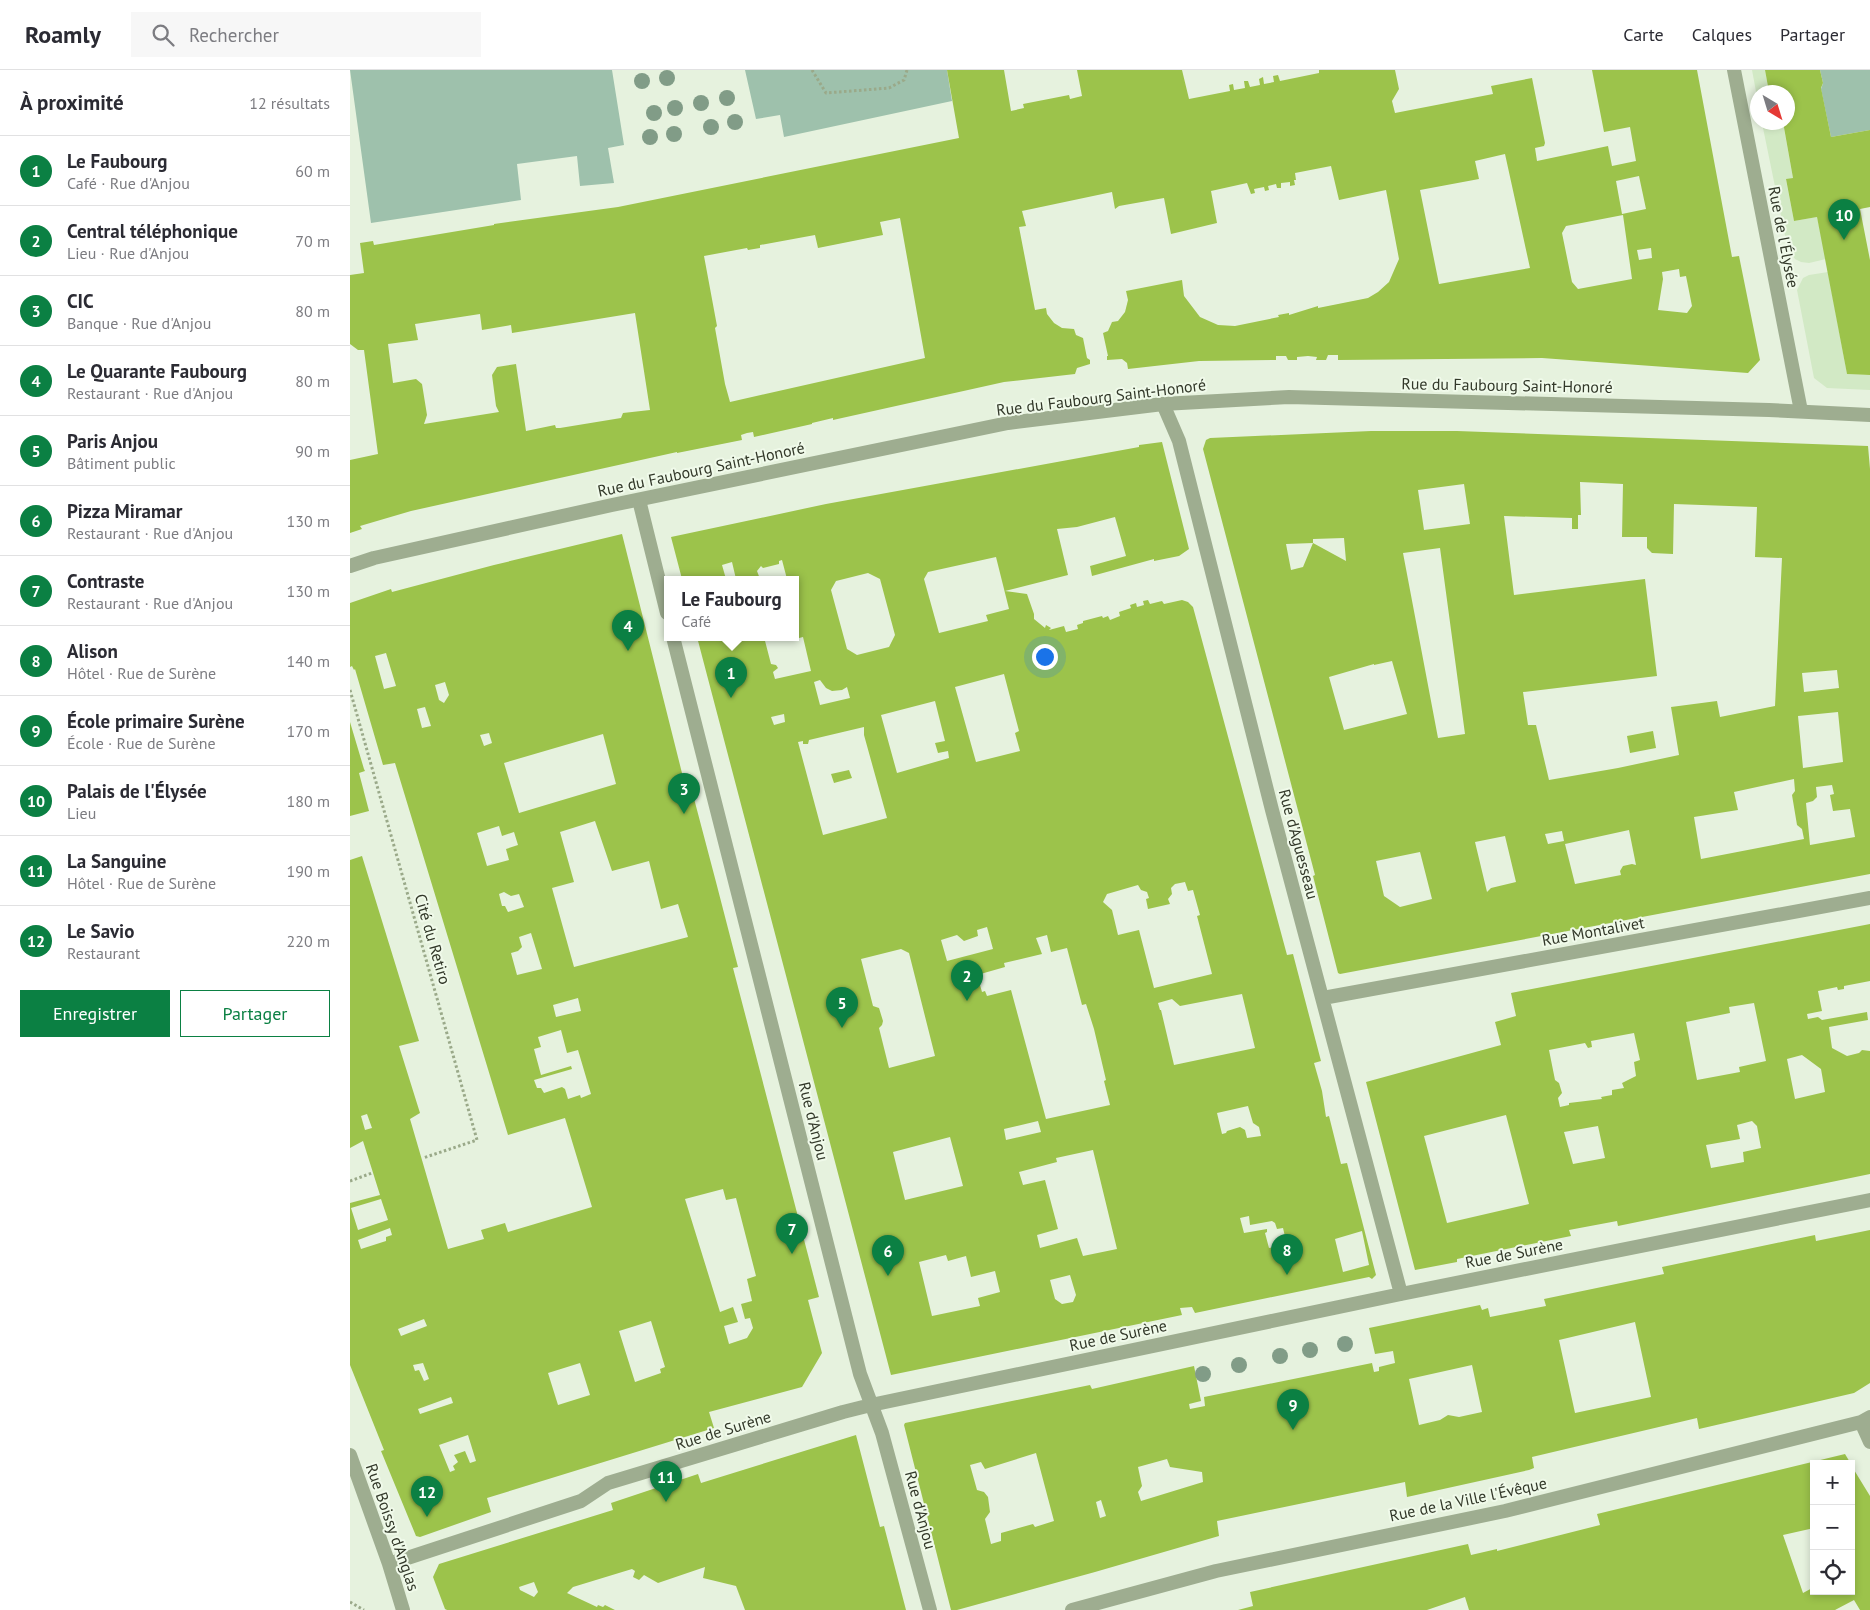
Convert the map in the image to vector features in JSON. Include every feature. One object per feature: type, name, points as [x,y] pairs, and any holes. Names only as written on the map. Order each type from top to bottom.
[{"type":"street","name":"Rue de l'Élysée","points":[[1734,70],[1800,411]]},
{"type":"street","name":"Rue du Faubourg Saint-Honoré","points":[[350,566],[374,558],[639,500],[1008,423],[1164,404],[1289,397],[1800,411],[1870,415]]},
{"type":"street","name":"Rue d'Aguesseau","points":[[1164,404],[1179,441],[1272,810],[1401,1294]]},
{"type":"street","points":[[639,500],[664,601]]},
{"type":"street","name":"Rue d'Anjou","points":[[674,641],[860,1374],[882,1433],[930,1610]]},
{"type":"street","name":"Rue Montalivet","points":[[1323,998],[1870,898]]},
{"type":"street","name":"Rue de Surène","points":[[389,1564],[581,1501],[608,1483],[871,1405],[1401,1294],[1870,1200]]},
{"type":"street","points":[[1865,1419],[1870,1442]]},
{"type":"street","name":"Rue de la Ville l'Évêque","points":[[1072,1610],[1216,1571],[1505,1511],[1865,1419]]},
{"type":"street","name":"Rue Boissy d'Anglas","points":[[350,1455],[389,1564],[403,1610]]},
{"type":"path","points":[[812,70],[826,93],[889,88],[904,80],[907,70]]},
{"type":"path","name":"Cité du Retiro","points":[[350,690],[477,1140],[423,1158]]},
{"type":"path","points":[[350,1180],[372,1173]]},
{"type":"path","points":[[350,1602],[364,1610]]},
{"type":"shaded area","points":[[350,70],[612,70],[624,145],[608,148],[614,183],[580,186],[577,156],[517,164],[521,200],[371,223]]},
{"type":"shaded area","points":[[745,70],[947,70],[952,101],[784,137],[780,115],[756,119]]},
{"type":"shaded area","points":[[1752,70],[1765,70],[1768,85],[1755,85]]},
{"type":"shaded area","points":[[1820,70],[1870,70],[1870,130],[1831,137],[1821,89],[1823,83]]},
{"type":"shaded area","points":[[1763,130],[1784,130],[1793,178],[1786,180],[1794,221],[1817,217],[1826,259],[1809,263],[1801,262],[1795,259],[1788,250]]},
{"type":"shaded area","points":[[1828,272],[1847,374],[1870,375],[1870,390],[1827,388],[1814,378],[1797,290],[1803,278],[1809,275]]},
{"type":"building","points":[[947,70],[1004,70],[1011,111],[1024,108],[1023,104],[1069,95],[1070,99],[1082,96],[1077,70],[1182,70],[1189,99],[1230,91],[1229,85],[1233,84],[1234,90],[1245,88],[1244,81],[1248,81],[1250,87],[1260,85],[1259,79],[1263,77],[1264,84],[1274,82],[1273,76],[1278,75],[1280,81],[1319,73],[1319,70],[1395,70],[1399,89],[1392,101],[1395,113],[1493,94],[1491,86],[1532,78],[1545,143],[1544,146],[1535,148],[1537,161],[1608,146],[1612,166],[1636,161],[1630,127],[1604,132],[1592,70],[1697,70],[1732,257],[1739,256],[1760,360],[1748,373],[1542,358],[1338,360],[1338,355],[1328,355],[1326,360],[1316,360],[1317,357],[1308,356],[1297,357],[1297,360],[1288,360],[1286,356],[1276,356],[1276,360],[1199,361],[1128,369],[1127,363],[1122,359],[1107,360],[1108,356],[1103,333],[1108,331],[1112,322],[1118,321],[1125,312],[1128,300],[1126,291],[1182,280],[1184,296],[1200,317],[1218,325],[1235,326],[1279,317],[1278,315],[1289,313],[1289,315],[1318,306],[1318,308],[1368,298],[1389,282],[1399,259],[1386,190],[1339,200],[1331,166],[1295,173],[1295,185],[1290,186],[1290,182],[1281,183],[1281,188],[1277,188],[1276,184],[1268,186],[1269,190],[1265,191],[1264,187],[1254,189],[1255,193],[1251,194],[1247,183],[1211,191],[1217,223],[1171,234],[1164,198],[1119,206],[1115,209],[1112,192],[1022,211],[1026,226],[1019,227],[1035,310],[1046,308],[1047,314],[1054,323],[1062,328],[1074,329],[1076,335],[1083,338],[1090,364],[1077,368],[1075,374],[1004,382],[833,420],[833,418],[754,437],[753,432],[747,433],[741,435],[742,440],[677,452],[411,511],[360,526],[362,529],[350,533],[350,460],[378,454],[364,350],[358,350],[350,344],[350,275],[364,273],[360,243],[373,241],[374,245],[494,224],[618,207],[959,138]],"holes":[[[1505,154],[1530,268],[1439,284],[1420,190],[1479,179],[1475,161]],[[1639,176],[1646,209],[1622,214],[1616,181]],[[1623,215],[1632,279],[1578,289],[1572,282],[1562,233],[1566,226]],[[900,218],[925,358],[730,402],[715,328],[717,326],[704,256],[747,248],[748,250],[760,248],[760,245],[815,235],[818,248],[883,235],[880,222]],[[1651,248],[1652,258],[1639,260],[1637,250]],[[1679,269],[1680,277],[1686,276],[1692,306],[1687,313],[1658,310],[1663,279],[1662,272]],[[635,313],[650,410],[623,413],[621,418],[560,428],[556,428],[555,425],[526,431],[516,364],[497,367],[492,375],[496,406],[499,412],[424,424],[427,415],[422,384],[416,379],[393,383],[388,344],[418,340],[415,324],[480,314],[482,330],[511,325],[512,333]]]},
{"type":"building","points":[[1765,70],[1820,70],[1823,83],[1821,88],[1831,137],[1870,130],[1870,207],[1860,209],[1870,260],[1870,375],[1847,374],[1817,217],[1794,221],[1786,179],[1793,178],[1784,130],[1795,130],[1795,85],[1768,85]]},
{"type":"building","points":[[1371,431],[1457,431],[1868,446],[1870,469],[1870,874],[1338,973],[1313,876],[1315,875],[1203,449],[1206,440],[1210,438]],"holes":[[[1580,482],[1623,484],[1622,537],[1647,537],[1647,548],[1652,553],[1673,554],[1674,504],[1757,507],[1755,557],[1782,558],[1775,706],[1720,717],[1717,701],[1671,707],[1679,755],[1549,780],[1536,725],[1528,725],[1523,692],[1657,676],[1645,579],[1514,595],[1504,516],[1572,518],[1572,529],[1578,529],[1578,515],[1581,515]],[[1464,484],[1470,524],[1424,530],[1418,490]],[[1344,538],[1346,561],[1313,543],[1313,539]],[[1313,543],[1303,567],[1291,570],[1286,544]],[[1440,548],[1465,734],[1438,738],[1403,553]],[[1392,661],[1407,714],[1344,730],[1329,677],[1374,664]],[[1837,670],[1839,688],[1804,692],[1802,673]],[[1838,712],[1843,762],[1803,768],[1798,716]],[[1794,779],[1795,791],[1792,795],[1797,825],[1802,829],[1804,839],[1701,859],[1694,817],[1738,810],[1734,792]],[[1832,785],[1834,794],[1830,795],[1833,811],[1850,809],[1855,837],[1810,845],[1806,803],[1813,801],[1817,797],[1816,787]],[[1629,830],[1636,865],[1623,866],[1620,871],[1621,875],[1575,884],[1565,844]],[[1562,831],[1564,841],[1548,844],[1545,834]],[[1505,836],[1516,882],[1491,888],[1487,892],[1475,842]],[[1420,852],[1432,899],[1400,907],[1384,896],[1376,861]]]},
{"type":"building","points":[[1162,442],[1189,549],[1179,556],[1154,561],[1154,559],[1092,576],[1090,566],[1126,556],[1115,517],[1077,527],[1057,529],[1068,575],[1005,591],[1027,594],[1034,619],[1045,628],[1046,625],[1051,628],[1049,630],[1064,626],[1066,632],[1078,629],[1077,625],[1083,623],[1083,621],[1102,616],[1103,618],[1108,616],[1110,620],[1120,616],[1119,612],[1131,608],[1130,605],[1136,603],[1137,607],[1144,605],[1143,601],[1148,600],[1150,604],[1162,601],[1164,604],[1182,600],[1188,602],[1193,607],[1287,955],[1293,954],[1321,1061],[1314,1063],[1322,1091],[1326,1117],[1329,1116],[1341,1164],[1347,1163],[1376,1275],[1372,1279],[1369,1277],[1195,1313],[1192,1307],[1180,1308],[1182,1315],[891,1375],[698,641],[765,641],[771,664],[776,665],[778,668],[773,672],[775,679],[811,671],[803,637],[799,638],[799,576],[786,576],[782,560],[779,561],[779,564],[763,568],[761,566],[757,571],[759,576],[735,576],[732,562],[722,565],[725,576],[681,576],[671,537],[826,504]],"holes":[[[996,557],[1009,609],[986,615],[988,621],[939,633],[924,579],[928,572]],[[868,573],[880,579],[895,635],[889,647],[857,655],[847,649],[831,590],[836,581]],[[1004,674],[1019,731],[1015,733],[1020,751],[976,762],[955,687]],[[820,680],[826,688],[832,691],[842,690],[847,687],[850,698],[820,705],[814,682]],[[935,701],[945,741],[935,743],[938,753],[948,751],[949,758],[897,773],[881,715]],[[784,714],[785,722],[774,725],[771,717]],[[864,727],[864,735],[887,818],[823,835],[798,742],[803,741],[803,744],[808,744],[809,740]],[[1185,882],[1188,891],[1193,890],[1200,915],[1197,916],[1212,974],[1154,988],[1139,930],[1118,935],[1112,910],[1103,902],[1107,894],[1138,885],[1141,890],[1147,892],[1149,898],[1146,899],[1148,909],[1170,904],[1168,899],[1172,894],[1171,888],[1175,884]],[[987,927],[993,949],[947,961],[941,940],[957,935],[964,941],[978,936],[977,930]],[[1047,935],[1051,952],[1067,948],[1082,1005],[1086,1004],[1094,1029],[1110,1105],[1046,1119],[1011,990],[987,996],[985,991],[982,992],[977,975],[1005,967],[1004,963],[1042,954],[1036,938]],[[901,949],[909,953],[935,1056],[889,1068],[879,1028],[883,1021],[879,1008],[873,1006],[861,959]],[[1242,994],[1255,1048],[1174,1065],[1158,1003],[1172,999],[1180,1006]],[[1248,1106],[1253,1123],[1259,1127],[1261,1136],[1247,1138],[1245,1130],[1240,1127],[1222,1134],[1217,1113]],[[1038,1121],[1041,1132],[1006,1140],[1004,1129]],[[950,1137],[963,1186],[905,1200],[893,1152]],[[1093,1150],[1117,1249],[1083,1256],[1077,1238],[1040,1248],[1037,1235],[1058,1229],[1045,1180],[1023,1185],[1019,1172],[1057,1162],[1056,1158]],[[1249,1216],[1250,1225],[1272,1221],[1277,1229],[1283,1228],[1287,1245],[1269,1248],[1265,1233],[1267,1229],[1244,1233],[1240,1218]],[[1362,1231],[1369,1265],[1343,1272],[1335,1239]],[[946,1255],[948,1261],[966,1256],[971,1277],[995,1271],[1000,1292],[978,1298],[980,1306],[932,1316],[919,1262]],[[1070,1275],[1076,1295],[1073,1302],[1062,1304],[1055,1299],[1050,1280]]]},
{"type":"building","points":[[622,534],[687,793],[692,791],[738,967],[733,968],[819,1297],[808,1300],[822,1353],[802,1387],[709,1412],[714,1428],[487,1498],[491,1512],[420,1537],[416,1536],[381,1451],[384,1450],[350,1365],[350,1203],[380,1195],[363,1141],[350,1148],[350,860],[362,856],[419,1041],[399,1046],[420,1113],[410,1119],[448,1249],[484,1239],[481,1230],[505,1223],[508,1232],[592,1207],[565,1118],[508,1135],[395,763],[383,765],[355,669],[352,666],[350,667],[350,603],[391,589],[392,592]],"holes":[[[386,653],[396,686],[384,689],[375,656]],[[445,682],[449,695],[444,703],[439,700],[435,685]],[[425,707],[431,726],[422,728],[417,709]],[[489,733],[492,743],[484,746],[480,735]],[[603,734],[616,784],[519,813],[504,763]],[[595,821],[612,871],[649,861],[661,909],[678,904],[688,937],[574,967],[552,888],[574,882],[560,832]],[[499,826],[502,836],[514,832],[518,845],[506,849],[509,860],[487,866],[477,833]],[[504,892],[511,896],[519,894],[524,907],[508,912],[505,906],[502,906],[499,894]],[[531,933],[542,969],[517,975],[511,953],[518,951],[522,947],[519,937]],[[578,998],[581,1011],[556,1017],[553,1005]],[[561,1030],[567,1053],[578,1050],[591,1094],[581,1098],[580,1095],[568,1099],[565,1089],[562,1087],[544,1093],[541,1088],[537,1088],[534,1080],[572,1069],[571,1066],[541,1075],[534,1049],[541,1047],[538,1037]],[[367,1114],[372,1128],[365,1130],[361,1116]],[[723,1189],[726,1200],[736,1198],[756,1276],[747,1279],[752,1301],[741,1304],[745,1319],[750,1318],[753,1328],[747,1338],[729,1344],[724,1326],[738,1322],[733,1307],[720,1312],[685,1199]],[[381,1199],[388,1220],[358,1230],[351,1208]],[[390,1228],[392,1235],[386,1237],[386,1241],[361,1249],[358,1240]],[[424,1319],[427,1326],[401,1336],[398,1329]],[[651,1321],[665,1367],[660,1369],[661,1373],[635,1382],[619,1331]],[[423,1363],[429,1379],[424,1381],[419,1370],[415,1371],[413,1365]],[[580,1363],[590,1395],[558,1405],[548,1373]],[[451,1397],[453,1403],[420,1414],[418,1409]],[[468,1435],[476,1461],[470,1463],[465,1451],[454,1455],[458,1462],[453,1466],[455,1470],[450,1472],[439,1445]]]},
{"type":"building","points":[[350,722],[365,771],[359,773],[369,811],[350,816]]},
{"type":"building","points":[[1653,731],[1656,748],[1630,753],[1627,736]]},
{"type":"building","points":[[849,770],[852,778],[834,783],[831,774]]},
{"type":"building","points":[[1870,924],[1870,981],[1844,986],[1844,989],[1838,990],[1837,987],[1818,991],[1822,1011],[1807,1014],[1808,1019],[1818,1017],[1822,1020],[1867,1012],[1868,1020],[1829,1027],[1832,1048],[1847,1056],[1859,1053],[1862,1050],[1870,1051],[1870,1174],[1618,1226],[1617,1221],[1569,1230],[1571,1236],[1457,1259],[1457,1262],[1415,1270],[1366,1082],[1501,1045],[1495,1022],[1516,1016],[1511,993]],"holes":[[[1754,1003],[1766,1061],[1739,1067],[1740,1072],[1697,1080],[1686,1022],[1730,1013],[1729,1007]],[[1634,1033],[1640,1060],[1634,1062],[1636,1076],[1622,1083],[1624,1088],[1612,1090],[1612,1095],[1601,1097],[1602,1099],[1569,1103],[1569,1105],[1560,1107],[1558,1098],[1562,1093],[1559,1083],[1555,1080],[1549,1050],[1585,1043],[1588,1048],[1592,1047],[1591,1041]],[[1802,1055],[1821,1069],[1825,1092],[1795,1099],[1787,1059]],[[1506,1115],[1529,1204],[1447,1223],[1424,1136]],[[1752,1121],[1757,1126],[1761,1148],[1743,1152],[1744,1162],[1711,1168],[1706,1145],[1740,1139],[1737,1125]],[[1598,1126],[1605,1158],[1573,1164],[1564,1132]]]},
{"type":"building","points":[[1870,1230],[1870,1383],[1854,1393],[1699,1429],[1697,1418],[1532,1457],[1534,1468],[1529,1470],[1407,1497],[1405,1482],[1217,1521],[1219,1536],[1095,1572],[957,1610],[951,1610],[905,1423],[1090,1385],[1092,1389],[1194,1366],[1201,1401],[1189,1404],[1190,1409],[1205,1406],[1204,1397],[1372,1363],[1374,1372],[1379,1371],[1379,1367],[1395,1363],[1393,1351],[1375,1354],[1369,1328],[1480,1305],[1482,1310],[1488,1308],[1490,1317],[1546,1306],[1544,1299],[1664,1274],[1662,1267],[1815,1235],[1816,1241]],"holes":[[[1635,1322],[1651,1397],[1575,1413],[1559,1340]],[[1472,1365],[1482,1412],[1459,1417],[1448,1415],[1440,1420],[1419,1425],[1409,1379]],[[1036,1453],[1054,1521],[1035,1527],[1033,1524],[1001,1533],[1001,1541],[991,1544],[985,1519],[990,1512],[988,1497],[984,1492],[977,1490],[970,1465],[981,1462],[985,1469]],[[1167,1459],[1170,1467],[1202,1472],[1203,1482],[1141,1501],[1138,1492],[1142,1486],[1138,1467]],[[1101,1500],[1106,1516],[1100,1518],[1096,1502]]]},
{"type":"building","points":[[856,1435],[880,1527],[884,1526],[906,1610],[745,1610],[736,1586],[703,1578],[705,1567],[658,1583],[644,1575],[639,1580],[633,1577],[635,1571],[632,1569],[573,1587],[567,1593],[597,1607],[598,1605],[603,1607],[605,1605],[615,1610],[445,1609],[433,1577],[439,1564],[613,1510],[611,1503],[698,1474],[701,1483]],"holes":[[[534,1582],[538,1592],[534,1597],[520,1590],[519,1587]]]},
{"type":"building","points":[[1845,1454],[1849,1460],[1820,1460]]},
{"type":"building","points":[[1810,1462],[1810,1529],[1783,1535],[1803,1593],[1810,1589],[1810,1595],[1855,1595],[1855,1472],[1870,1496],[1870,1610],[1860,1610],[1854,1600],[1835,1610],[1469,1610],[1465,1597],[1427,1610],[1238,1610],[1253,1606],[1250,1592],[1468,1544],[1471,1555],[1497,1549],[1497,1551],[1600,1525],[1597,1514]]},
{"type":"place","name":"Palais de l'Élysée","points":[[1844,240]]},
{"type":"place","name":"Le Quarante Faubourg","points":[[628,651]]},
{"type":"place","name":"Le Faubourg","points":[[731,698]]},
{"type":"place","name":"CIC","points":[[684,814]]},
{"type":"place","name":"Central téléphonique","points":[[967,1001]]},
{"type":"place","name":"Paris Anjou","points":[[842,1028]]},
{"type":"place","name":"Contraste","points":[[792,1254]]},
{"type":"place","name":"Alison","points":[[1287,1275]]},
{"type":"place","name":"Pizza Miramar","points":[[888,1276]]},
{"type":"place","name":"École primaire Surène","points":[[1293,1430]]},
{"type":"place","name":"La Sanguine","points":[[666,1502]]},
{"type":"place","name":"Le Savio","points":[[427,1517]]}]
